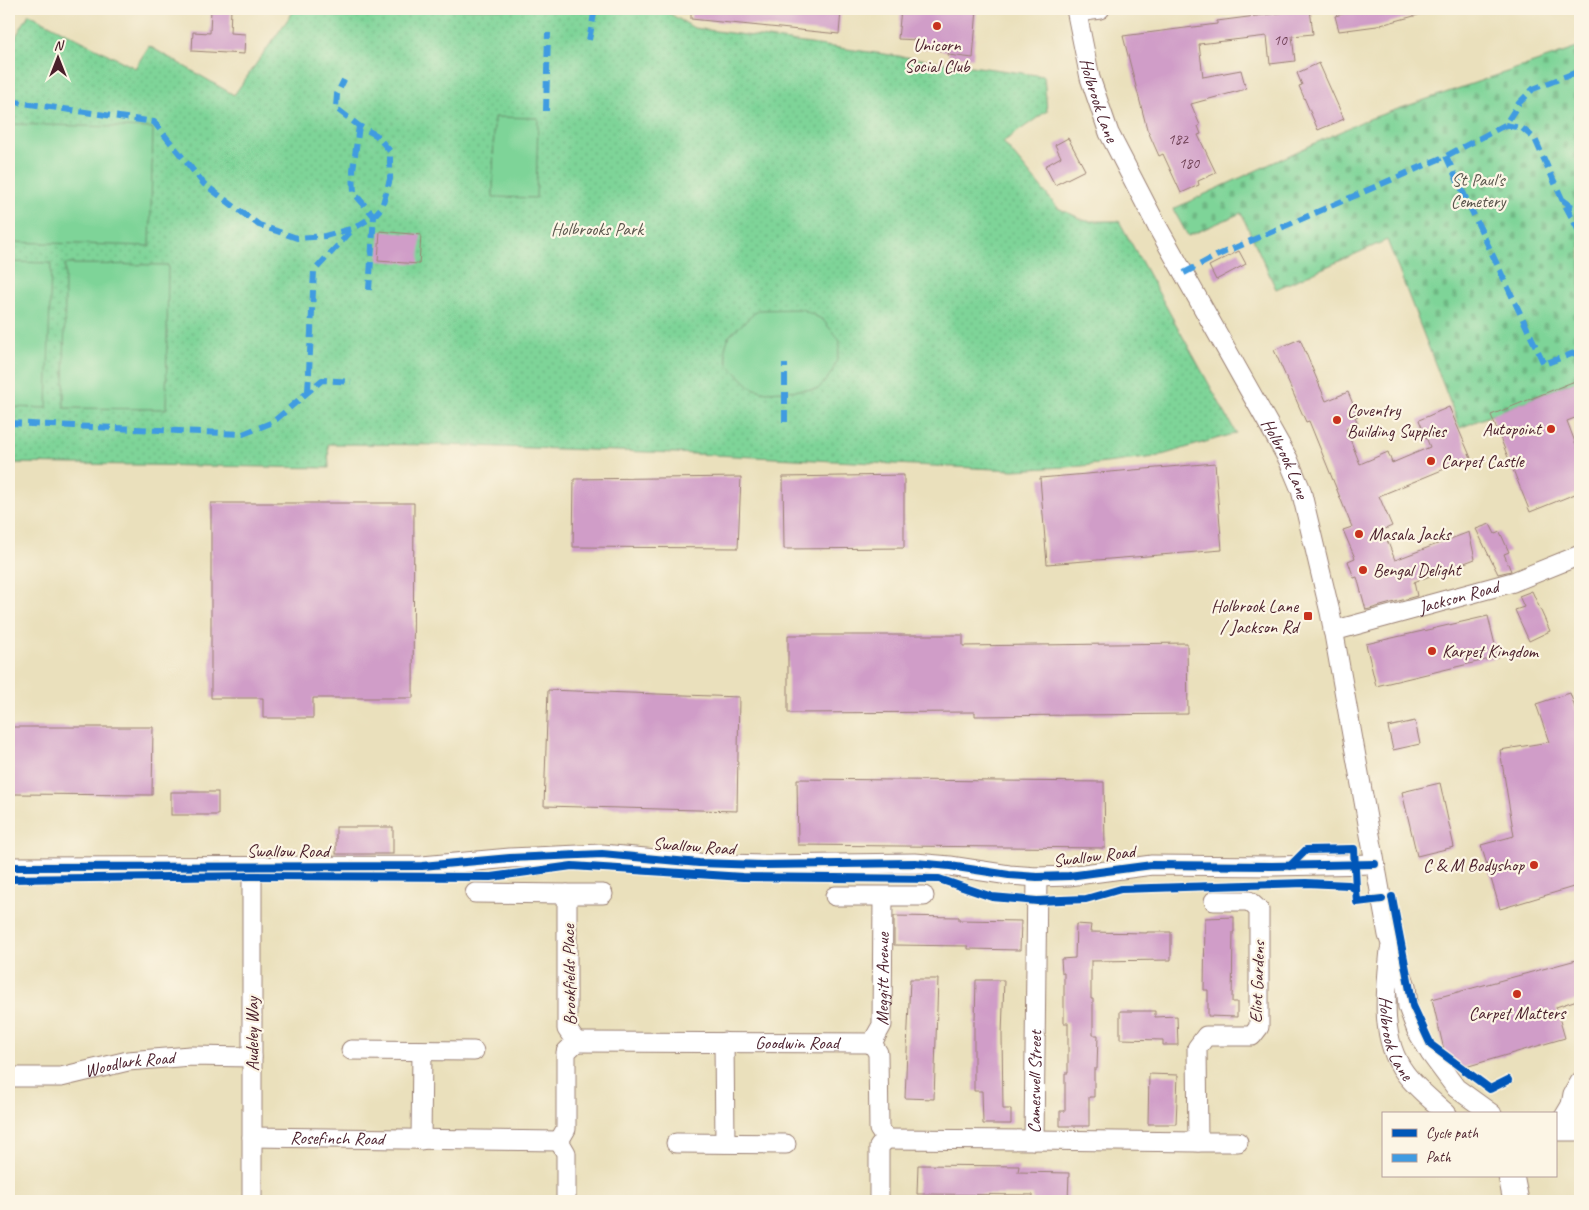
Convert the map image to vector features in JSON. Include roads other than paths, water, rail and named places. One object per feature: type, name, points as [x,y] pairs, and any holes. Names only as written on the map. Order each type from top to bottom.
[{"type":"main road","points":[[1511,1178],[1516,1201]]},
{"type":"street","points":[[1076,10],[1100,9]]},
{"type":"street","name":"Holbrook Lane","points":[[1076,10],[1090,78],[1109,133],[1157,226],[1255,398],[1293,469],[1304,502],[1333,631],[1391,945],[1406,986],[1408,1007],[1417,1030],[1430,1053],[1456,1088],[1489,1112]]},
{"type":"street","name":"Jackson Road","points":[[1333,631],[1513,582],[1580,555]]},
{"type":"street","name":"Swallow Road","points":[[9,866],[422,866],[510,858],[602,854],[700,863],[915,864],[950,866],[1009,875],[1037,877],[1069,876],[1152,865],[1272,866],[1375,864]]},
{"type":"street","name":"Audeley Way","points":[[252,866],[252,1201]]},
{"type":"street","name":"Cameswell Street","points":[[886,1138],[1034,1140],[1037,877]]},
{"type":"street","points":[[475,893],[603,894]]},
{"type":"street","name":"Brookfields Place","points":[[566,1201],[566,1152],[560,1141],[566,1129],[566,1052],[576,1042],[567,1029],[568,894]]},
{"type":"street","points":[[835,896],[924,896]]},
{"type":"street","name":"Meggitt Avenue","points":[[882,897],[882,1025],[872,1043],[878,1054],[879,1129],[886,1138]]},
{"type":"street","name":"Eliot Gardens","points":[[1198,1142],[1197,1048],[1206,1036],[1252,1036],[1259,1027],[1259,910],[1249,901],[1214,901]]},
{"type":"street","name":"Holbrook Lane","points":[[1391,945],[1386,989],[1389,1034],[1393,1051],[1405,1073],[1445,1112]]},
{"type":"street","name":"Goodwin Road","points":[[576,1042],[872,1043]]},
{"type":"street","points":[[724,1042],[725,1143]]},
{"type":"street","points":[[351,1050],[474,1050]]},
{"type":"street","points":[[421,1140],[422,1051]]},
{"type":"street","name":"Woodlark Road","points":[[9,1077],[61,1077],[128,1061],[190,1056],[252,1057]]},
{"type":"street","points":[[1568,1128],[1573,1094],[1580,1082]]},
{"type":"street","name":"Rosefinch Road","points":[[252,1137],[560,1141]]},
{"type":"street","points":[[879,1201],[879,1148],[886,1138]]},
{"type":"street","points":[[1034,1140],[1238,1142]]},
{"type":"street","points":[[676,1143],[786,1144]]},
{"type":"place","name":"Unicorn Social Club","points":[[937,26]]},
{"type":"place","name":"Coventry Building Supplies","points":[[1337,420]]},
{"type":"place","name":"Autopoint","points":[[1551,429]]},
{"type":"place","name":"Carpet Castle","points":[[1431,461]]},
{"type":"place","name":"Masala Jacks","points":[[1359,534]]},
{"type":"place","name":"Bengal Delight","points":[[1363,570]]},
{"type":"place","name":"Holbrook Lane / Jackson Rd","points":[[1308,616]]},
{"type":"place","name":"Karpet Kingdom","points":[[1432,651]]},
{"type":"place","name":"C & M Bodyshop","points":[[1534,865]]},
{"type":"place","name":"Carpet Matters","points":[[1517,994]]},
{"type":"park label","name":"St Paul's Cemetery","points":[[1478,190]]},
{"type":"park label","name":"Holbrooks Park","points":[[597,229]]}]
